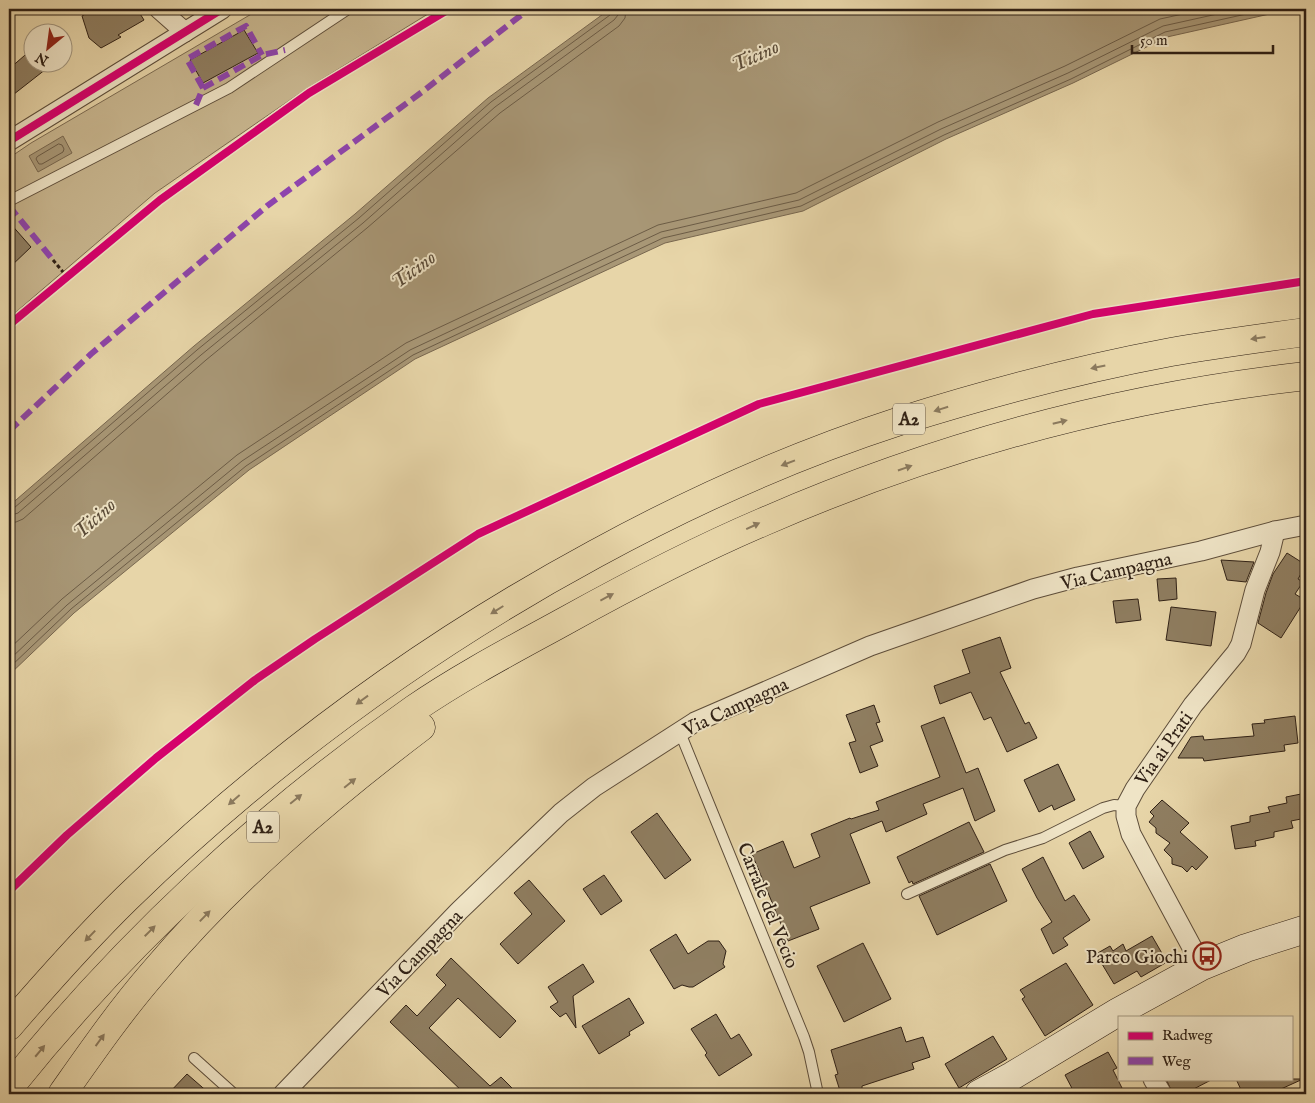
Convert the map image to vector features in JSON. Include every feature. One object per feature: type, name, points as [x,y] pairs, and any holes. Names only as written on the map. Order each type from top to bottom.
[{"type":"highway","name":"A2","points":[[9,1026],[60,967],[127,898],[204,827],[296,749],[363,698],[449,640],[539,584],[631,534],[772,469],[898,422],[963,402],[1047,379],[1134,360],[1225,343],[1306,332]]},
{"type":"highway","name":"A2","points":[[9,1088],[79,1006],[147,934],[218,867],[283,810],[415,709],[470,673],[564,621],[662,568],[762,522],[904,468],[1032,428],[1114,409],[1180,395],[1306,376]]},
{"type":"highway","name":"A2","points":[[62,1094],[100,1040],[154,971],[217,903],[254,867],[327,802],[406,738],[564,621]]},
{"type":"street","points":[[159,9],[185,32]]},
{"type":"street","points":[[9,141],[222,9]]},
{"type":"street","name":"Via Campagna","points":[[283,1094],[420,951],[561,812],[594,787],[679,730],[870,646],[1033,590],[1078,577],[1200,551],[1275,531],[1306,525]]},
{"type":"street","name":"Via ai Prati","points":[[1202,966],[1131,834],[1126,816],[1126,806],[1146,771],[1188,712],[1236,653],[1241,644],[1275,531]]},
{"type":"street","points":[[979,1094],[1202,966],[1246,948],[1306,929]]},
{"type":"street","points":[[1154,1080],[1162,1094]]},
{"type":"lane","points":[[9,201],[229,88],[348,9]]},
{"type":"lane","name":"Carrale del Vecio","points":[[679,730],[804,1037],[818,1094]]},
{"type":"lane","points":[[907,894],[1005,850],[1042,838],[1103,808],[1114,805],[1126,806]]},
{"type":"lane","points":[[194,1058],[234,1094]]},
{"type":"path","points":[[53,260],[63,272]]},
{"type":"shaded area","points":[[260,9],[436,9],[306,89],[155,193],[9,318],[9,158],[31,143]]},
{"type":"water","name":"Ticino","points":[[610,9],[1300,9],[1283,11],[1167,37],[1073,83],[946,139],[803,211],[665,243],[415,359],[249,470],[74,613],[9,675],[9,506],[194,346],[355,214],[488,98]]},
{"type":"water","points":[[63,136],[72,153],[38,172],[29,156]]},
{"type":"building","points":[[94,9],[137,9],[144,20],[118,35],[121,37],[101,48],[89,38],[82,16]]},
{"type":"building","points":[[244,30],[258,53],[203,83],[190,60]]},
{"type":"building","points":[[22,58],[22,72],[42,72],[9,98],[9,69]]},
{"type":"building","points":[[9,222],[31,247],[9,268]]},
{"type":"building","points":[[1287,553],[1306,565],[1298,579],[1303,582],[1295,594],[1305,600],[1281,638],[1258,623],[1273,574]]},
{"type":"building","points":[[1221,560],[1254,562],[1246,582],[1227,580]]},
{"type":"building","points":[[1176,578],[1177,599],[1159,601],[1157,579]]},
{"type":"building","points":[[1138,599],[1141,620],[1116,623],[1113,601]]},
{"type":"building","points":[[1171,607],[1216,612],[1211,646],[1166,640]]},
{"type":"building","points":[[1000,637],[1011,668],[1000,672],[1025,724],[1029,722],[1037,738],[1007,752],[991,717],[984,720],[971,692],[940,704],[934,686],[970,673],[962,650]]},
{"type":"building","points":[[874,705],[880,722],[876,723],[883,741],[870,746],[878,766],[860,773],[849,743],[856,741],[846,715]]},
{"type":"building","points":[[1295,716],[1298,743],[1284,745],[1285,751],[1204,761],[1203,758],[1178,758],[1191,737],[1203,736],[1204,740],[1254,736],[1252,724],[1265,723],[1264,720]]},
{"type":"building","points":[[944,717],[966,773],[978,768],[995,811],[975,821],[963,788],[923,804],[927,814],[886,832],[882,821],[850,834],[870,883],[810,907],[819,929],[788,941],[752,854],[783,841],[794,868],[820,857],[811,834],[850,818],[879,810],[876,802],[940,777],[921,726]]},
{"type":"building","points":[[1058,764],[1075,800],[1054,810],[1052,805],[1039,812],[1024,780]]},
{"type":"building","points":[[1306,793],[1306,818],[1291,821],[1293,828],[1274,832],[1274,837],[1255,841],[1256,846],[1235,849],[1231,826],[1250,822],[1250,816],[1270,812],[1268,807],[1287,803],[1286,797]]},
{"type":"building","points":[[1162,800],[1189,823],[1180,832],[1208,857],[1196,870],[1192,866],[1187,872],[1182,867],[1172,864],[1172,858],[1164,850],[1170,843],[1156,833],[1156,828],[1149,822],[1154,816],[1150,812]]},
{"type":"building","points":[[657,813],[691,860],[665,879],[631,832]]},
{"type":"building","points":[[969,822],[984,852],[913,884],[912,881],[909,883],[897,857]]},
{"type":"building","points":[[1090,831],[1104,857],[1083,869],[1069,843]]},
{"type":"building","points":[[1043,857],[1065,901],[1074,895],[1090,920],[1063,938],[1068,945],[1053,954],[1041,929],[1052,922],[1022,869]]},
{"type":"building","points":[[990,864],[1007,901],[937,935],[919,896]]},
{"type":"building","points":[[604,875],[622,901],[601,915],[583,889]]},
{"type":"building","points":[[529,880],[565,921],[518,964],[500,944],[532,914],[514,893]]},
{"type":"building","points":[[676,934],[688,954],[708,941],[719,941],[726,951],[723,964],[725,967],[693,987],[682,985],[674,989],[650,950]]},
{"type":"building","points":[[1152,936],[1167,962],[1141,977],[1137,971],[1114,984],[1096,954],[1110,946],[1113,951],[1123,944],[1126,951]]},
{"type":"building","points":[[863,943],[891,999],[844,1022],[817,966]]},
{"type":"building","points":[[451,958],[516,1021],[500,1038],[458,998],[429,1028],[490,1086],[501,1077],[518,1094],[465,1094],[390,1022],[406,1005],[417,1016],[446,985],[436,975]]},
{"type":"building","points":[[1066,963],[1093,1005],[1045,1036],[1022,999],[1025,997],[1020,990]]},
{"type":"building","points":[[583,964],[594,982],[573,996],[576,1028],[566,1013],[560,1017],[550,1007],[558,1002],[548,987]]},
{"type":"building","points":[[629,998],[644,1023],[629,1032],[630,1035],[599,1054],[582,1026]]},
{"type":"building","points":[[716,1014],[731,1039],[739,1034],[752,1055],[719,1076],[691,1029]]},
{"type":"building","points":[[901,1027],[906,1042],[923,1037],[930,1057],[912,1063],[914,1069],[862,1086],[862,1089],[841,1094],[835,1075],[838,1074],[831,1050]]},
{"type":"building","points":[[993,1036],[1007,1059],[959,1088],[945,1064]]},
{"type":"building","points":[[1108,1052],[1117,1068],[1113,1070],[1125,1094],[1075,1094],[1065,1075]]},
{"type":"building","points":[[187,1074],[210,1094],[168,1094]]},
{"type":"building","points":[[1303,1079],[1270,1094],[1243,1094],[1236,1080]]},
{"type":"building","points":[[1166,1080],[1211,1080],[1184,1094],[1173,1094]]},
{"type":"marked path","points":[[9,431],[91,354],[267,206],[422,92],[529,9]]},
{"type":"marked path","points":[[203,88],[187,59],[246,26],[262,55]]},
{"type":"marked path","points":[[196,105],[203,88],[262,55],[285,50]]},
{"type":"marked path","points":[[9,206],[53,260]]},
{"type":"cycle path","points":[[9,141],[222,9]]},
{"type":"cycle path","points":[[9,325],[160,200],[309,93],[449,9]]},
{"type":"cycle path","points":[[9,891],[67,835],[156,758],[255,680],[478,534],[759,404],[1093,314],[1306,281]]},
{"type":"place","name":"Parco Giochi","points":[[1207,956]]}]
